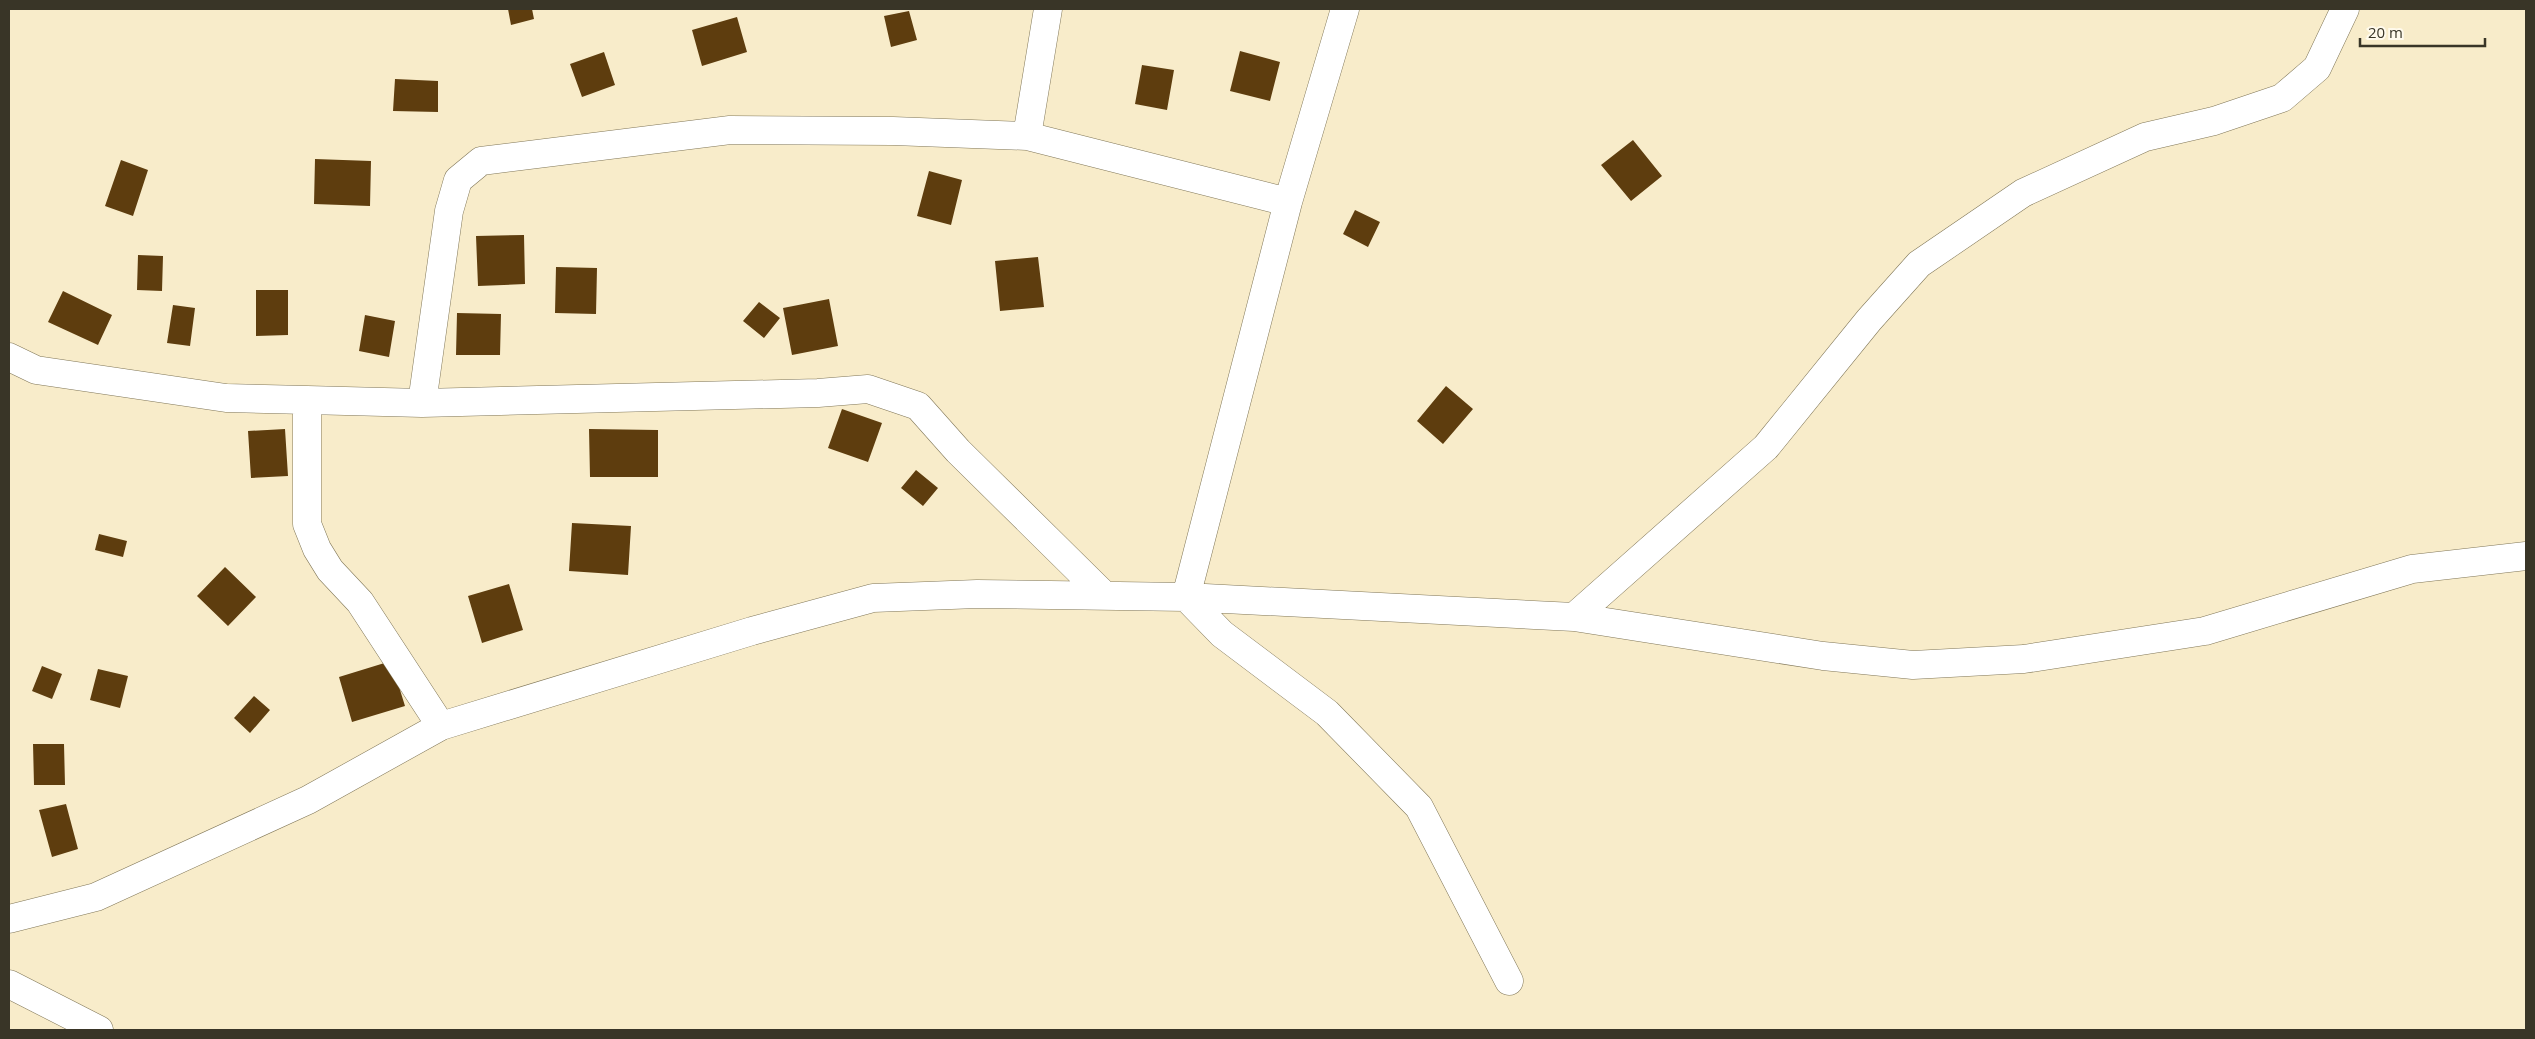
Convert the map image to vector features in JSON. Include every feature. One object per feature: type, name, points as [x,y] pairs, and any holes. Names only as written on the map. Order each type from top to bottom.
[{"type":"street","points":[[1027,136],[1048,9]]},
{"type":"street","points":[[1186,598],[1288,202],[1345,9]]},
{"type":"street","points":[[1574,617],[1766,447],[1869,320],[1919,264],[2023,193],[2136,141],[2214,122],[2282,98],[2317,68],[2345,9]]},
{"type":"street","points":[[422,403],[449,211],[458,180],[481,161],[730,130],[893,131],[1027,136],[1288,202]]},
{"type":"street","points":[[9,358],[36,370],[226,398],[422,403],[818,393],[868,389],[918,406],[958,451],[1105,596]]},
{"type":"street","points":[[307,400],[307,524],[317,549],[330,570],[360,602],[441,726]]},
{"type":"street","points":[[9,919],[96,896],[308,800],[441,726],[752,631],[873,598],[977,594],[1186,598],[1574,617],[1823,656],[1913,665],[2024,659],[2205,631],[2412,569],[2526,556]]},
{"type":"street","points":[[1186,598],[1222,634],[1327,713],[1419,807],[1509,981]]},
{"type":"street","points":[[9,984],[98,1030]]},
{"type":"building","points":[[508,9],[532,9],[534,19],[511,25]]},
{"type":"building","points":[[909,11],[917,40],[891,47],[884,16]]},
{"type":"building","points":[[737,17],[747,52],[702,66],[692,30]]},
{"type":"building","points":[[1240,51],[1280,62],[1270,101],[1230,91]]},
{"type":"building","points":[[604,52],[615,85],[582,97],[570,64]]},
{"type":"building","points":[[1142,65],[1174,70],[1167,110],[1135,104]]},
{"type":"building","points":[[395,79],[438,81],[438,112],[393,111]]},
{"type":"building","points":[[1633,140],[1662,176],[1631,201],[1601,165]]},
{"type":"building","points":[[315,159],[371,161],[370,206],[314,204]]},
{"type":"building","points":[[121,160],[148,170],[133,216],[105,206]]},
{"type":"building","points":[[929,171],[962,180],[951,225],[917,216]]},
{"type":"building","points":[[1355,210],[1380,222],[1368,247],[1343,234]]},
{"type":"building","points":[[524,235],[525,284],[478,286],[476,236]]},
{"type":"building","points":[[138,255],[163,256],[162,291],[137,290]]},
{"type":"building","points":[[1038,257],[1044,307],[1000,311],[995,261]]},
{"type":"building","points":[[556,267],[597,268],[596,314],[555,313]]},
{"type":"building","points":[[256,290],[288,290],[288,335],[256,336]]},
{"type":"building","points":[[63,291],[112,315],[98,345],[48,322]]},
{"type":"building","points":[[829,299],[838,346],[792,355],[783,308]]},
{"type":"building","points":[[759,302],[780,318],[764,338],[743,321]]},
{"type":"building","points":[[173,305],[195,308],[190,346],[167,343]]},
{"type":"building","points":[[457,313],[501,314],[500,355],[456,355]]},
{"type":"building","points":[[365,315],[395,321],[389,357],[359,351]]},
{"type":"building","points":[[1446,386],[1473,409],[1443,444],[1417,421]]},
{"type":"building","points":[[842,409],[882,423],[868,462],[828,448]]},
{"type":"building","points":[[285,429],[288,476],[251,478],[248,431]]},
{"type":"building","points":[[589,429],[658,430],[658,477],[590,477]]},
{"type":"building","points":[[916,470],[938,488],[923,506],[901,488]]},
{"type":"building","points":[[572,523],[631,526],[628,575],[569,571]]},
{"type":"building","points":[[99,534],[127,541],[123,557],[95,550]]},
{"type":"building","points":[[225,567],[256,597],[228,626],[197,596]]},
{"type":"building","points":[[509,584],[523,630],[482,643],[468,596]]},
{"type":"building","points":[[391,661],[405,706],[352,722],[339,677]]},
{"type":"building","points":[[42,666],[62,674],[52,699],[32,691]]},
{"type":"building","points":[[98,669],[128,676],[120,708],[90,700]]},
{"type":"building","points":[[254,696],[270,710],[250,733],[234,718]]},
{"type":"building","points":[[33,744],[64,744],[65,785],[34,785]]},
{"type":"building","points":[[66,804],[78,849],[52,857],[39,810]]}]
